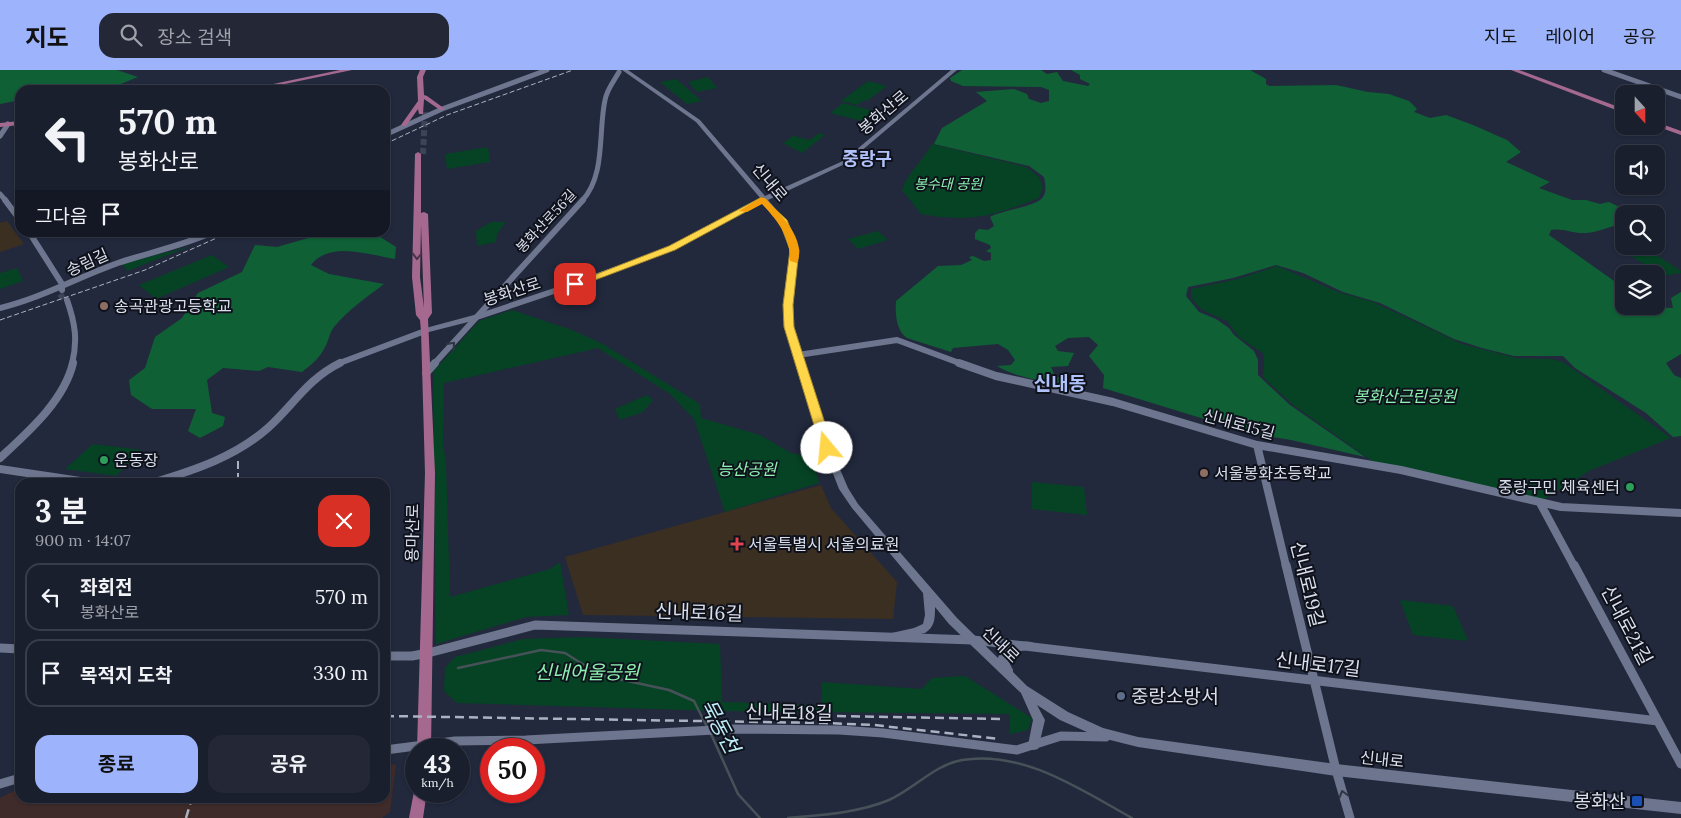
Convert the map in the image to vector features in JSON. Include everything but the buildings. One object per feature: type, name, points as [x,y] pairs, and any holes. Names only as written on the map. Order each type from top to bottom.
[{"type":"main road","points":[[288,85],[349,70]]},
{"type":"main road","points":[[275,85],[360,70]]},
{"type":"main road","name":"봉화산로","points":[[425,331],[477,317],[652,257],[690,239],[762,200],[845,162],[954,70]]},
{"type":"main road","points":[[1514,70],[1615,108]]},
{"type":"main road","name":"신내로","points":[[622,71],[698,121],[762,200],[784,222],[795,250],[789,320],[827,448],[844,489],[855,506],[953,621],[1012,676],[1023,689],[1047,707],[1073,721],[1120,738],[1336,770],[1681,808]]},
{"type":"main road","points":[[423,73],[420,77],[423,113]]},
{"type":"main road","points":[[423,98],[442,109]]},
{"type":"main road","points":[[404,125],[423,98]]},
{"type":"main road","points":[[1665,127],[1681,133]]},
{"type":"main road","name":"용마산로","points":[[421,154],[416,276],[420,315],[424,319],[425,331],[430,473],[428,654],[424,738]]},
{"type":"main road","points":[[891,637],[920,631],[928,627],[932,619],[928,591]]},
{"type":"main road","points":[[1012,676],[1003,662],[1005,652],[1012,648],[1030,646]]},
{"type":"main road","points":[[1023,689],[1038,718],[1039,727],[1034,745]]},
{"type":"main road","points":[[416,818],[418,803]]},
{"type":"street","points":[[390,132],[442,109],[547,70]]},
{"type":"street","points":[[1604,70],[1681,97]]},
{"type":"street","name":"봉화산로56길","points":[[426,373],[591,190],[599,154],[604,101],[622,71]]},
{"type":"street","points":[[0,136],[3,126]]},
{"type":"street","points":[[0,194],[15,214]]},
{"type":"street","points":[[0,458],[38,421],[62,390],[75,358],[75,321],[64,295],[32,237]]},
{"type":"street","name":"송림길","points":[[0,308],[64,295],[119,263],[204,237]]},
{"type":"street","name":"봉화산로","points":[[167,478],[190,470],[251,442],[269,428],[312,380],[338,363],[425,331]]},
{"type":"street","name":"신내로15길","points":[[798,355],[896,340],[996,376],[1113,402],[1257,445],[1401,470],[1561,507],[1681,514]]},
{"type":"street","name":"신내로19길","points":[[1257,445],[1314,682],[1350,818]]},
{"type":"street","points":[[0,469],[60,478]]},
{"type":"street","name":"신내로21길","points":[[1540,503],[1681,764]]},
{"type":"street","name":"신내로16길","points":[[390,656],[428,654],[535,625],[973,640]]},
{"type":"street","name":"신내로17길","points":[[973,640],[1185,663],[1314,682],[1658,721]]},
{"type":"street","points":[[0,648],[15,649]]},
{"type":"street","name":"신내로18길","points":[[470,741],[526,740],[696,730],[839,730],[883,733],[1012,750],[1061,736],[1120,738]]},
{"type":"street","name":"신내로18길","points":[[390,750],[405,748]]},
{"type":"street","points":[[0,784],[15,780]]},
{"type":"shaded area","points":[[7,221],[15,232],[15,237],[19,237],[24,244],[0,252],[0,223]]},
{"type":"shaded area","name":"서울특별시 서울의료원","points":[[821,485],[831,508],[897,582],[893,619],[583,615],[565,557]]},
{"type":"shaded area","points":[[390,764],[396,765],[390,812],[382,818],[0,818],[0,798],[15,790],[15,803],[390,803]]},
{"type":"green space","points":[[0,70],[117,70],[138,77],[118,85],[15,85],[15,101],[0,104]]},
{"type":"green space","points":[[962,70],[1041,70],[1047,74],[1057,72],[1063,81],[1088,86],[1090,84],[1080,79],[1080,75],[1071,70],[1250,70],[1266,79],[1266,84],[1269,86],[1336,85],[1368,92],[1389,94],[1409,101],[1417,109],[1414,112],[1430,118],[1446,115],[1507,140],[1521,152],[1506,162],[1550,182],[1539,188],[1572,200],[1586,200],[1600,204],[1609,202],[1615,205],[1615,226],[1581,233],[1551,230],[1549,235],[1615,282],[1615,315],[1665,315],[1665,308],[1673,308],[1671,298],[1681,292],[1681,354],[1666,363],[1674,375],[1681,378],[1681,436],[1673,437],[1646,413],[1575,368],[1563,356],[1514,356],[1482,348],[1454,339],[1380,303],[1343,292],[1303,273],[1276,265],[1233,278],[1188,287],[1186,296],[1199,312],[1216,319],[1229,328],[1234,335],[1254,351],[1258,360],[1258,375],[1290,405],[1365,457],[1291,440],[1250,433],[1103,388],[1104,375],[1089,356],[1098,345],[1089,337],[1068,338],[1055,346],[1058,351],[1074,353],[1068,366],[1051,367],[1055,376],[1069,380],[1072,385],[1024,377],[997,366],[1011,365],[1015,360],[1008,350],[998,344],[953,348],[951,352],[907,338],[898,326],[896,301],[938,266],[961,265],[972,260],[969,257],[973,256],[984,261],[991,260],[991,253],[986,251],[991,248],[990,245],[975,239],[975,233],[979,229],[988,230],[994,226],[990,217],[1033,203],[1043,197],[1045,192],[1044,177],[1029,166],[934,144],[942,128],[987,101],[976,92],[1014,89],[1027,94],[1029,99],[1041,103],[1049,101],[1049,90],[1041,87],[963,86],[951,81],[950,78]]},
{"type":"green space","points":[[708,77],[717,88],[697,92],[688,82]]},
{"type":"green space","points":[[676,79],[702,101],[687,104],[660,82]]},
{"type":"green space","points":[[868,81],[887,86],[867,101],[864,100],[858,105],[841,101]]},
{"type":"green space","points":[[843,103],[875,111],[862,121],[830,113]]},
{"type":"green space","points":[[819,133],[825,135],[802,153],[783,143],[793,136],[810,140]]},
{"type":"green space","name":"봉수대 공원","points":[[932,144],[1026,167],[1039,177],[1043,187],[1039,198],[994,213],[968,218],[938,217],[921,214],[902,190],[904,184]]},
{"type":"green space","points":[[488,147],[490,162],[447,169],[445,154]]},
{"type":"green space","points":[[491,222],[506,222],[497,234],[496,242],[477,246],[476,231]]},
{"type":"green space","points":[[878,231],[888,240],[858,249],[848,239]]},
{"type":"green space","points":[[312,237],[380,237],[396,247],[395,259],[350,251],[339,251],[319,257],[311,265],[329,274],[384,284],[339,321],[332,330],[318,358],[302,372],[268,367],[259,371],[223,368],[207,380],[212,413],[225,417],[223,426],[200,438],[188,431],[196,409],[152,409],[131,395],[129,380],[145,368],[155,337],[182,318],[198,293],[242,272],[255,245],[277,247]]},
{"type":"green space","points":[[191,246],[127,271],[122,264]]},
{"type":"green space","points":[[212,255],[229,267],[156,299],[139,285]]},
{"type":"green space","points":[[1630,255],[1657,255],[1681,271],[1681,273],[1665,276],[1665,265],[1645,265]]},
{"type":"green space","name":"봉화산근린공원","points":[[1277,266],[1338,292],[1373,302],[1462,344],[1516,358],[1552,359],[1563,362],[1671,438],[1591,470],[1543,500],[1375,463],[1292,404],[1263,377],[1264,354],[1239,337],[1227,321],[1202,310],[1191,298],[1191,289],[1238,279]]},
{"type":"green space","points":[[17,268],[23,281],[0,289],[0,273]]},
{"type":"green space","name":"능산공원","points":[[512,310],[572,330],[601,343],[700,404],[701,418],[760,435],[791,453],[812,457],[819,483],[725,512],[694,419],[670,394],[598,348],[444,383],[443,443],[446,463],[450,597],[550,569],[560,562],[569,615],[526,617],[436,644],[433,372],[479,321]]},
{"type":"green space","points":[[647,395],[653,400],[643,412],[620,420],[615,409]]},
{"type":"green space","name":"운동장","points":[[93,444],[142,450],[116,476],[65,469]]},
{"type":"green space","points":[[1032,482],[1084,487],[1087,515],[1032,509]]},
{"type":"green space","points":[[1400,600],[1453,606],[1468,641],[1413,635]]},
{"type":"green space","name":"신내어울공원","points":[[582,637],[720,644],[722,702],[821,705],[822,682],[922,689],[932,678],[965,676],[1032,718],[1028,730],[1010,734],[1010,714],[720,711],[457,703],[444,691],[445,668],[455,657],[523,639]]},
{"type":"waterway","name":"묵동천","points":[[458,668],[541,650],[565,653],[600,675],[669,690],[694,701],[707,727]]},
{"type":"waterway","name":"묵동천","points":[[711,734],[738,794],[760,818]]},
{"type":"waterway","name":"묵동천","points":[[788,818],[839,813],[865,808],[889,800],[942,767],[962,760],[985,758],[1008,761],[1051,775],[1132,818]]},
{"type":"tunnel","points":[[423,154],[425,112]]},
{"type":"tunnel","points":[[60,294],[64,300]]},
{"type":"railway","points":[[390,142],[447,115],[573,70]]},
{"type":"railway","points":[[0,320],[145,270],[219,237]]},
{"type":"railway","points":[[238,461],[238,478]]},
{"type":"railway","points":[[390,716],[824,723],[874,725],[1000,739]]},
{"type":"railway","points":[[837,716],[1000,719]]},
{"type":"railway","points":[[186,818],[190,803]]},
{"type":"slow traffic","points":[[744,211],[762,200],[784,222],[795,250],[794,261]]},
{"type":"place","name":"송곡관광고등학교","points":[[104,306]]},
{"type":"place","name":"운동장","points":[[104,460]]},
{"type":"place","name":"서울봉화초등학교","points":[[1204,473]]},
{"type":"place","name":"중랑구민 체육센터","points":[[1630,487]]},
{"type":"place","name":"서울특별시 서울의료원","points":[[737,544]]},
{"type":"place","name":"중랑소방서","points":[[1121,696]]},
{"type":"place","name":"봉화산","points":[[1637,801]]},
{"type":"district","name":"중랑구","points":[[867,158]]},
{"type":"district","name":"신내동","points":[[1060,383]]},
{"type":"route","points":[[575,284],[672,248],[762,200],[784,222],[795,250],[793,283],[788,305],[789,327],[827,448]]}]
